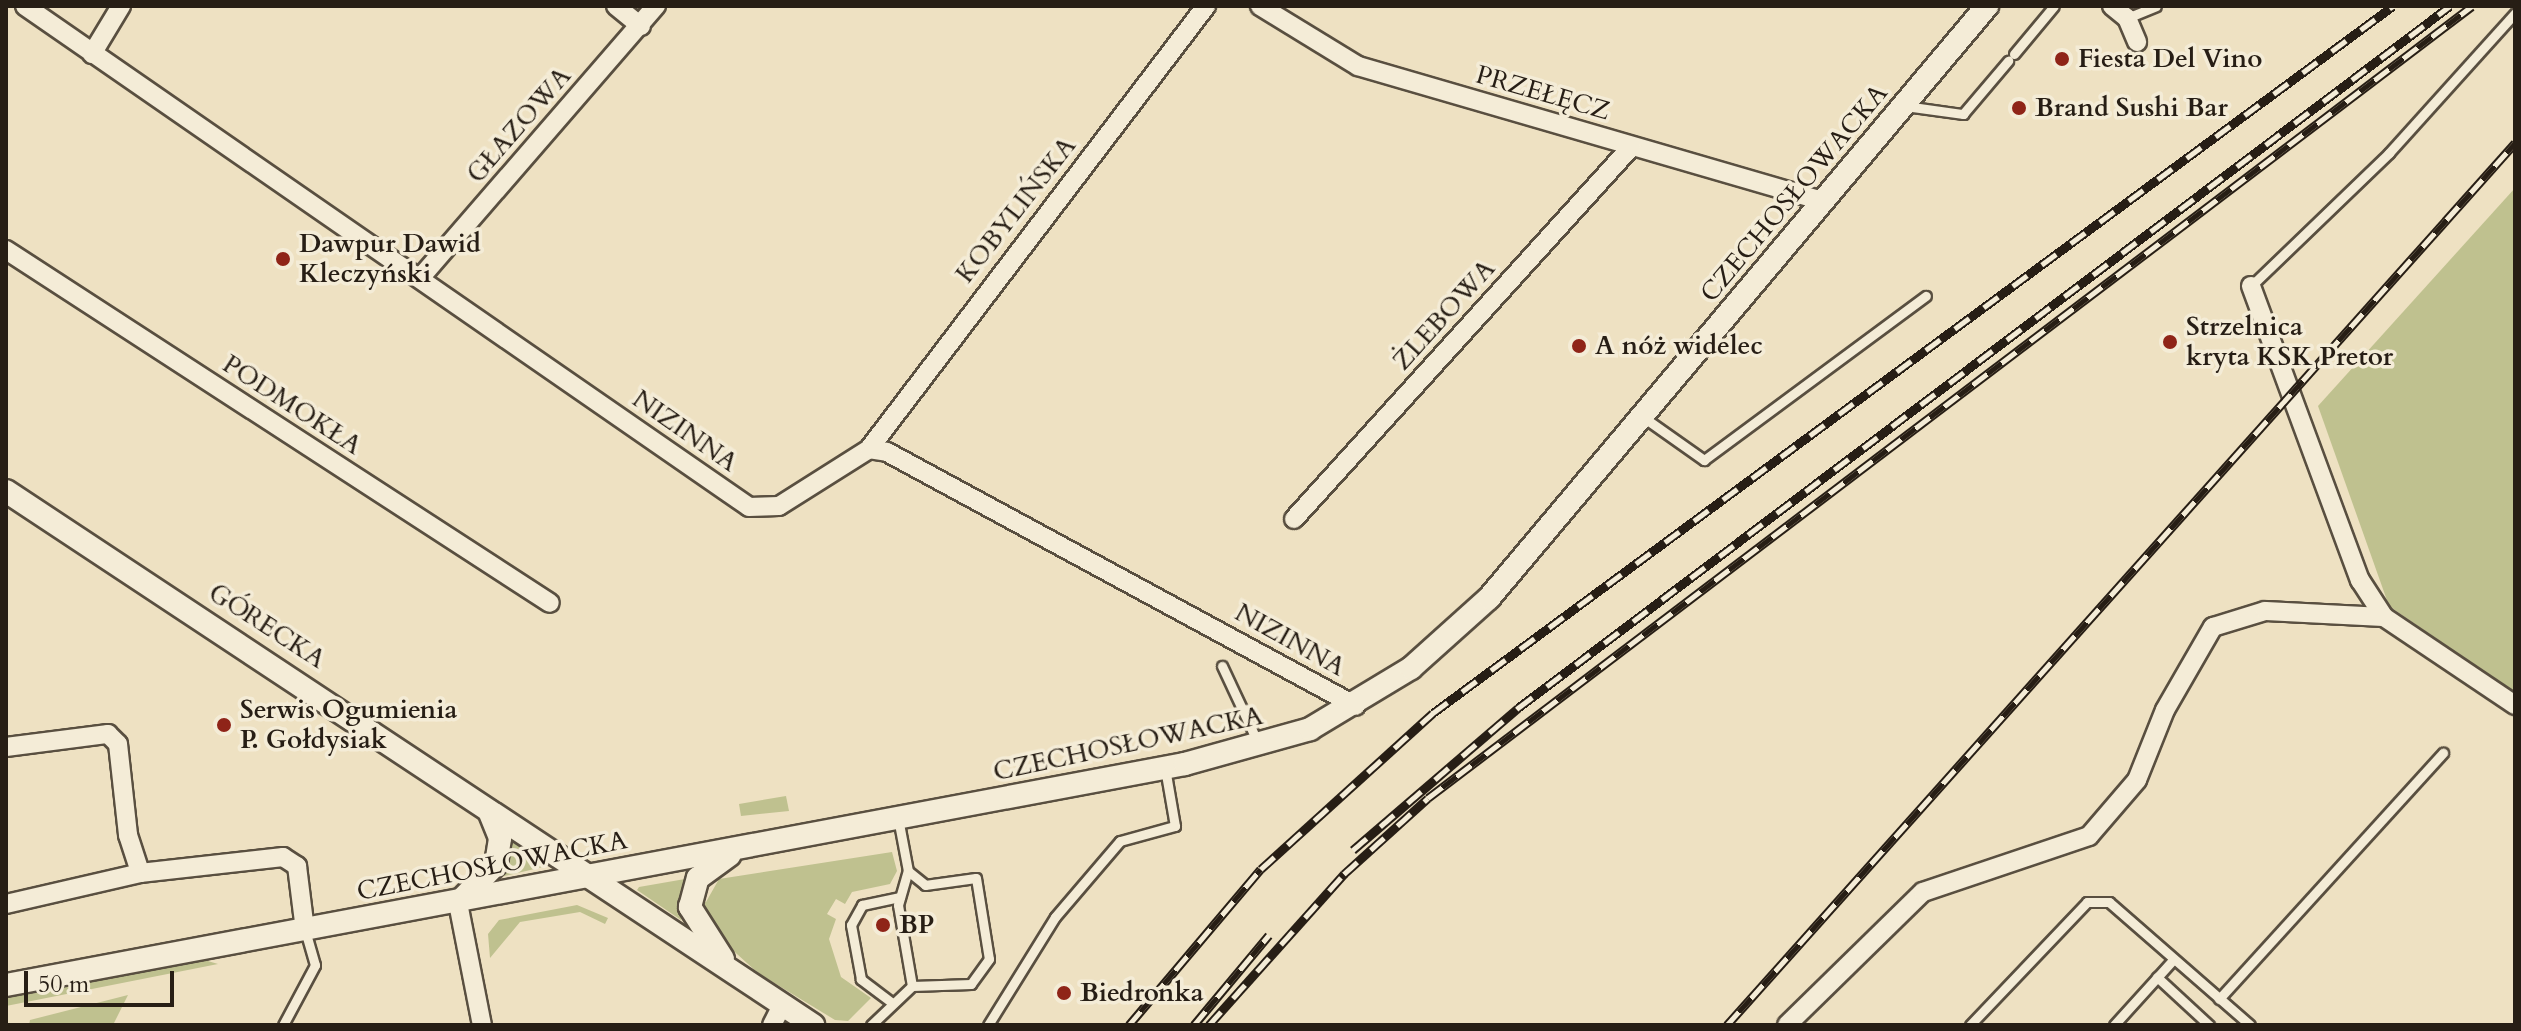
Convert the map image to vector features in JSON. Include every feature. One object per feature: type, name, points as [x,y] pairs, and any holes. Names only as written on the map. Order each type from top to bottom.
[{"type":"street","name":"NIZINNA","points":[[25,6],[421,277],[749,507],[779,506],[869,449],[901,458],[1356,706]]},
{"type":"street","points":[[92,54],[121,6]]},
{"type":"street","points":[[616,6],[641,26]]},
{"type":"street","name":"GŁAZOWA","points":[[421,277],[656,6]]},
{"type":"street","name":"KOBYLIŃSKA","points":[[869,449],[1206,6]]},
{"type":"street","name":"PRZEŁĘCZ","points":[[1260,6],[1358,66],[1824,201]]},
{"type":"street","name":"CZECHOSŁOWACKA","points":[[6,985],[458,903],[757,843],[1165,768],[1260,747],[1356,706],[1424,658],[1489,598],[1987,6]]},
{"type":"street","points":[[2120,12],[2137,42]]},
{"type":"street","name":"ŻLEBOWA","points":[[1294,519],[1632,146]]},
{"type":"street","name":"PODMOKŁA","points":[[6,250],[550,603]]},
{"type":"street","points":[[2251,286],[2347,550],[2384,617],[2515,705]]},
{"type":"street","name":"GÓRECKA","points":[[6,491],[746,983],[777,1015],[813,1025]]},
{"type":"street","points":[[1787,1025],[1923,892],[2089,836],[2137,780],[2165,710],[2213,627],[2265,611],[2384,617]]},
{"type":"street","points":[[6,747],[108,734],[118,744],[129,847],[140,873]]},
{"type":"street","points":[[482,1025],[458,903],[496,864],[500,838],[488,809]]},
{"type":"street","points":[[746,983],[702,936],[690,907],[706,869],[757,843]]},
{"type":"street","points":[[6,904],[140,873],[283,857],[297,866],[305,930]]},
{"type":"lane","points":[[1904,105],[1963,114],[2054,6]]},
{"type":"lane","points":[[2120,12],[2156,6]]},
{"type":"lane","points":[[2251,286],[2389,153],[2515,13]]},
{"type":"lane","points":[[1643,417],[1704,460],[1926,296]]},
{"type":"lane","points":[[1222,666],[1260,747]]},
{"type":"lane","points":[[2219,999],[2443,753]]},
{"type":"lane","points":[[988,1025],[1055,917],[1120,841],[1175,826],[1165,768]]},
{"type":"lane","points":[[898,818],[908,871],[900,897],[912,986]]},
{"type":"lane","points":[[871,1025],[891,1002],[912,986],[971,984],[989,959],[976,878],[925,885],[908,871]]},
{"type":"lane","points":[[891,1002],[861,979],[851,925],[862,905],[900,897]]},
{"type":"lane","points":[[1970,1025],[2087,902],[2109,902],[2250,1025]]},
{"type":"lane","points":[[283,1025],[315,965],[305,930]]},
{"type":"lane","points":[[2114,1025],[2173,960]]},
{"type":"lane","points":[[2157,977],[2209,1025]]},
{"type":"green space","points":[[2515,188],[2515,693],[2389,606],[2318,406]]},
{"type":"green space","points":[[786,796],[789,811],[741,816],[739,804]]},
{"type":"green space","points":[[510,838],[543,861],[543,867],[500,877]]},
{"type":"green space","points":[[892,852],[897,871],[890,884],[852,892],[845,904],[836,899],[827,914],[836,919],[829,939],[841,977],[871,998],[848,1021],[835,1020],[758,973],[727,945],[698,901],[706,902],[719,879]]},
{"type":"green space","points":[[685,879],[681,920],[637,890],[639,887]]},
{"type":"green space","points":[[577,905],[608,918],[605,924],[580,912],[520,922],[490,958],[488,934],[499,920]]},
{"type":"green space","points":[[201,959],[218,964],[6,1006],[6,996]]},
{"type":"green space","points":[[128,995],[113,1025],[29,1025],[30,1020]]},
{"type":"railway","points":[[1129,1025],[1261,869],[1433,713],[2393,6]]},
{"type":"railway","points":[[1353,850],[1518,708],[2450,6]]},
{"type":"railway","points":[[1209,1025],[1344,874],[1428,798],[2472,6]]},
{"type":"railway","points":[[1727,1025],[2515,143]]},
{"type":"railway","points":[[1194,1025],[1269,935]]},
{"type":"place","name":"Fiesta Del Vino","points":[[2062,59]]},
{"type":"place","name":"Brand Sushi Bar","points":[[2019,108]]},
{"type":"place","name":"Dawpur Dawid Kleczyński","points":[[283,259]]},
{"type":"place","name":"Strzelnica kryta KSK Pretor","points":[[2170,342]]},
{"type":"place","name":"A nóż widelec","points":[[1579,346]]},
{"type":"place","name":"Serwis Ogumienia P. Gołdysiak","points":[[224,725]]},
{"type":"place","name":"BP","points":[[883,925]]},
{"type":"place","name":"Biedronka","points":[[1064,993]]}]
